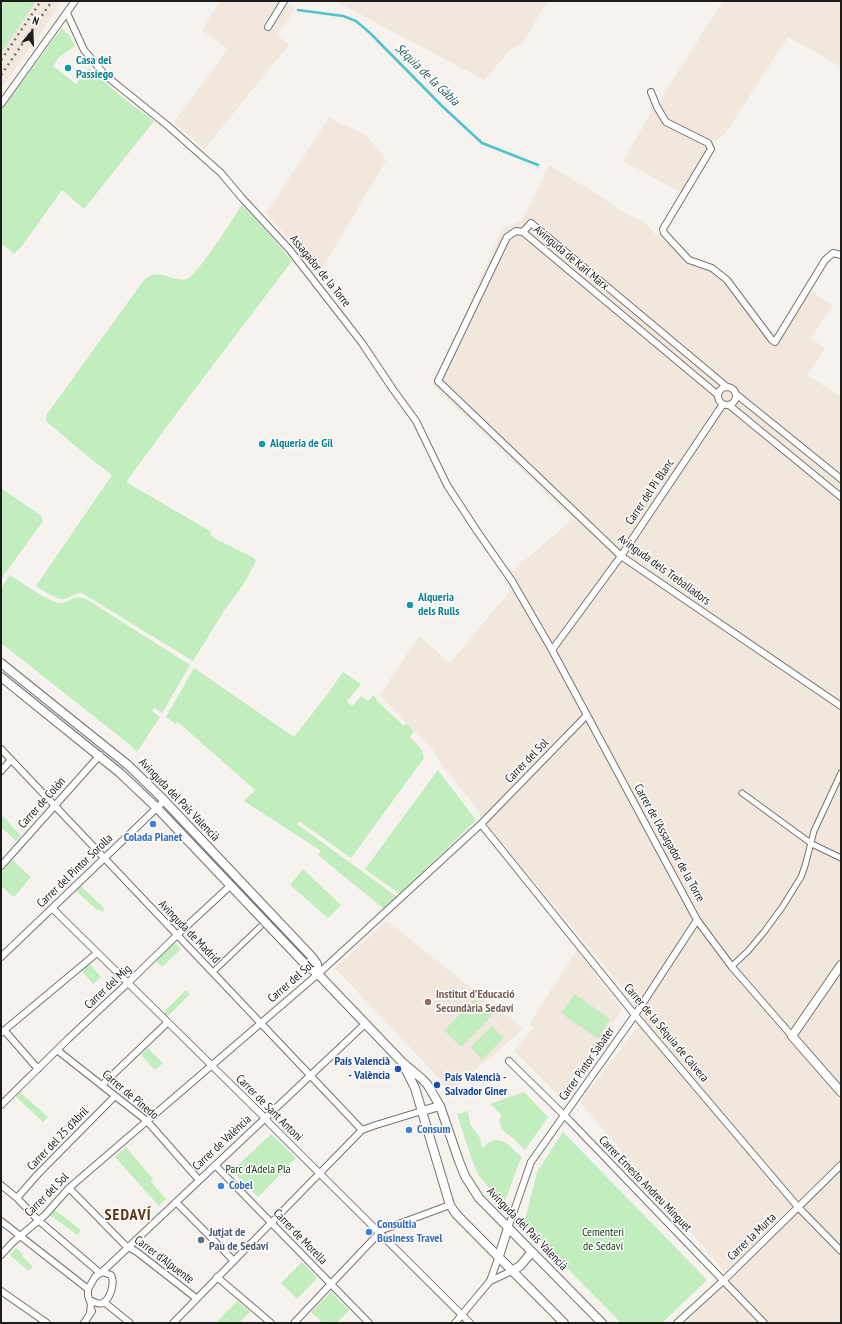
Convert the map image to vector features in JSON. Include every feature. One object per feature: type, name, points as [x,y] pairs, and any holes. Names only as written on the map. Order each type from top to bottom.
[{"type":"street","points":[[1,104],[75,1]]},
{"type":"street","points":[[268,27],[284,1]]},
{"type":"street","name":"Assagador de la Torre","points":[[67,13],[84,50],[105,75],[168,126],[221,173],[289,249],[343,317],[416,421],[447,485],[512,581]]},
{"type":"street","points":[[651,92],[657,107],[666,122],[708,143],[711,149],[664,228],[664,233],[689,260],[712,268],[727,280],[772,340],[775,342],[825,260],[833,253],[841,255]]},
{"type":"street","name":"Avinguda de Karl Marx","points":[[718,395],[523,232],[531,223],[727,387]]},
{"type":"street","name":"Avinguda dels Treballadors","points":[[523,232],[516,231],[507,237],[438,381],[621,556],[841,706]]},
{"type":"street","points":[[841,479],[736,394],[732,388],[727,387],[720,390],[718,395],[720,402],[726,405],[841,497]]},
{"type":"street","points":[[726,405],[735,401],[736,394]]},
{"type":"street","name":"Carrer del Pi Blanc","points":[[552,650],[621,556],[726,405]]},
{"type":"street","name":"Carrer de l'Assagador de la Torre","points":[[512,581],[552,650],[697,920],[732,966],[841,1092]]},
{"type":"street","name":"Avinguda del País Valencià","points":[[1,663],[128,765],[312,957],[317,964],[318,974]]},
{"type":"street","name":"Avinguda del País Valencià","points":[[1,677],[100,755],[157,808],[305,964],[318,974],[402,1062],[427,1084],[440,1106],[459,1161],[479,1198],[602,1323]]},
{"type":"street","name":"Carrer del Sol","points":[[1,1255],[20,1236],[45,1215],[68,1188],[318,974],[481,824],[587,715]]},
{"type":"street","name":"Avinguda de Madrid","points":[[1,749],[362,1130]]},
{"type":"street","points":[[100,755],[105,752],[113,753]]},
{"type":"street","name":"Carrer de Colón","points":[[1,866],[100,755]]},
{"type":"street","points":[[1,771],[11,760]]},
{"type":"street","points":[[732,966],[748,951],[783,906],[800,877],[812,844],[814,831],[841,773]]},
{"type":"street","points":[[742,793],[812,844],[841,858]]},
{"type":"street","name":"Carrer del Pintor Sorolla","points":[[1,957],[164,801]]},
{"type":"street","name":"Carrer de la Séquia de Calvera","points":[[481,824],[635,1015],[798,1207],[841,1251]]},
{"type":"street","name":"Carrer del Mig","points":[[1,1105],[177,935],[230,886]]},
{"type":"street","name":"Carrer de Sant Antoni","points":[[52,908],[470,1323]]},
{"type":"street","name":"Carrer Pintor Sabater","points":[[508,1228],[531,1162],[635,1015],[697,920]]},
{"type":"street","points":[[216,969],[260,927]]},
{"type":"street","points":[[38,1069],[3,1031],[97,953]]},
{"type":"street","points":[[792,1036],[841,965]]},
{"type":"street","points":[[102,1085],[167,1023]]},
{"type":"street","name":"Carrer de València","points":[[101,1272],[365,1024]]},
{"type":"street","name":"Carrer de Pinedo","points":[[57,1050],[147,1121],[199,1180]]},
{"type":"street","name":"Carrer Ernesto Andreu Minguet","points":[[508,1061],[564,1115],[764,1323]]},
{"type":"street","name":"Avinguda del País Valencià","points":[[402,1062],[415,1088],[450,1205],[456,1214],[564,1323]]},
{"type":"street","name":"Carrer del 25 d'Abril","points":[[18,1198],[38,1174],[115,1096]]},
{"type":"street","points":[[173,1323],[233,1260],[362,1130],[440,1106]]},
{"type":"street","name":"Carrer de Morella","points":[[215,1165],[369,1323]]},
{"type":"street","name":"Carrer la Murta","points":[[677,1323],[723,1281],[841,1165]]},
{"type":"street","points":[[1,1185],[18,1198],[38,1220],[101,1272],[111,1275]]},
{"type":"street","name":"Carrer d'Alpuente","points":[[68,1188],[128,1247],[137,1252],[196,1298]]},
{"type":"street","points":[[176,1202],[233,1260]]},
{"type":"street","points":[[294,1323],[379,1234],[387,1228],[450,1205]]},
{"type":"street","points":[[1,1221],[88,1289]]},
{"type":"street","points":[[455,1323],[490,1281],[508,1228]]},
{"type":"street","points":[[490,1281],[520,1266],[532,1252]]},
{"type":"street","points":[[84,1323],[90,1314],[110,1293],[113,1283],[111,1275],[113,1261]]},
{"type":"street","points":[[90,1314],[88,1289],[95,1277],[101,1272]]},
{"type":"street","points":[[217,1277],[271,1323]]},
{"type":"street","points":[[1,1291],[47,1323]]},
{"type":"street","points":[[90,1300],[101,1303],[130,1323]]},
{"type":"shaded area","points":[[36,1],[61,1],[42,32],[1,88],[1,53]]},
{"type":"shaded area","points":[[220,1],[282,1],[296,8],[277,35],[289,45],[204,149],[174,122],[228,49],[202,30]]},
{"type":"shaded area","points":[[335,1],[548,1],[520,46],[511,49],[484,80]]},
{"type":"shaded area","points":[[723,1],[841,1],[841,67],[788,37],[725,134],[713,143],[712,152],[682,193],[623,161],[653,109],[660,105],[663,95]]},
{"type":"shaded area","points":[[329,118],[367,136],[386,160],[319,274],[266,213]]},
{"type":"shaded area","points":[[549,165],[603,198],[629,216],[644,221],[657,236],[691,260],[720,275],[774,341],[807,289],[833,305],[811,338],[825,348],[807,375],[841,397],[841,1323],[684,1323],[730,1278],[580,1102],[646,1016],[480,816],[479,811],[438,760],[436,753],[380,695],[419,636],[450,663],[511,590],[504,578],[573,519],[433,385],[503,228],[522,221]]},
{"type":"shaded area","name":"Institut d'Educació Secundària Sedaví","points":[[387,921],[523,1029],[451,1091],[335,968]]},
{"type":"shaded area","points":[[577,950],[622,1010],[561,1098],[514,1051],[533,1028],[529,1024]]},
{"type":"green space","points":[[1,1],[36,1],[1,53]]},
{"type":"green space","points":[[62,28],[69,35],[75,46],[59,57],[53,66],[76,84],[89,68],[123,98],[154,121],[84,209],[62,190],[22,246],[14,254],[1,243],[1,110]]},
{"type":"green space","points":[[242,205],[292,261],[126,482],[210,531],[214,538],[254,558],[256,561],[245,582],[224,611],[193,661],[82,593],[77,593],[60,599],[36,586],[112,475],[46,421],[47,414],[144,280],[155,274],[181,280],[192,276]]},
{"type":"green space","points":[[1,488],[40,515],[43,521],[1,579]]},
{"type":"green space","points":[[10,575],[54,602],[63,603],[74,598],[86,599],[190,665],[162,713],[154,708],[152,711],[160,717],[137,752],[129,744],[1,643],[1,588]]},
{"type":"green space","points":[[194,668],[294,737],[343,672],[361,684],[347,701],[352,707],[361,696],[368,701],[374,695],[377,701],[404,726],[406,723],[414,731],[410,737],[422,750],[424,758],[351,858],[299,821],[297,824],[397,897],[384,909],[318,855],[321,851],[244,801],[255,790],[178,722],[176,724],[166,717]]},
{"type":"green space","points":[[438,770],[476,820],[400,894],[365,869]]},
{"type":"green space","points":[[3,816],[21,836],[16,841],[1,827],[1,818]]},
{"type":"green space","points":[[12,860],[31,877],[14,897],[1,886],[1,873]]},
{"type":"green space","points":[[303,869],[341,905],[328,918],[290,885]]},
{"type":"green space","points":[[81,886],[105,909],[102,912],[98,909],[97,910],[76,891]]},
{"type":"green space","points":[[174,942],[181,949],[162,967],[155,960]]},
{"type":"green space","points":[[89,963],[101,977],[93,984],[81,970]]},
{"type":"green space","points":[[186,990],[190,994],[167,1017],[163,1013]]},
{"type":"green space","points":[[575,994],[610,1019],[598,1039],[561,1013]]},
{"type":"green space","points":[[475,999],[492,1016],[461,1047],[444,1030]]},
{"type":"green space","points":[[492,1026],[504,1038],[482,1060],[470,1047]]},
{"type":"green space","points":[[148,1048],[163,1063],[155,1070],[141,1055]]},
{"type":"green space","points":[[20,1092],[48,1117],[43,1122],[16,1097]]},
{"type":"green space","points":[[524,1092],[548,1117],[525,1150],[502,1129],[500,1122],[501,1114],[490,1104]]},
{"type":"green space","points":[[468,1111],[470,1124],[480,1138],[482,1149],[488,1143],[498,1140],[508,1144],[522,1158],[519,1162],[505,1202],[501,1202],[479,1176],[472,1160],[457,1114]]},
{"type":"green space","name":"Cementeri de Sedaví","points":[[563,1132],[707,1280],[662,1323],[621,1323],[524,1224],[537,1172]]},
{"type":"green space","name":"Parc d'Adela Pla","points":[[271,1134],[296,1158],[258,1197],[234,1173],[234,1169]]},
{"type":"green space","points":[[126,1147],[153,1179],[151,1182],[166,1199],[159,1206],[115,1157]]},
{"type":"green space","points":[[55,1210],[81,1230],[77,1235],[50,1215]]},
{"type":"green space","points":[[16,1248],[23,1254],[22,1256],[32,1266],[32,1268],[28,1271],[10,1255]]},
{"type":"green space","points":[[302,1262],[317,1278],[297,1299],[281,1283]]},
{"type":"green space","points":[[331,1292],[349,1310],[337,1323],[319,1323],[321,1321],[311,1312]]},
{"type":"green space","points":[[237,1301],[250,1312],[239,1323],[216,1323]]},
{"type":"waterway","name":"Séquia de la Gàbia","points":[[298,10],[343,16],[356,21],[370,33],[442,106],[482,143],[538,165]]},
{"type":"railway","points":[[1,60],[41,1]]},
{"type":"railway","points":[[1,75],[52,1]]},
{"type":"place","name":"Casa del Passiego","points":[[68,68]]},
{"type":"place","name":"Alqueria de Gil","points":[[262,444]]},
{"type":"place","name":"Alqueria dels Rulls","points":[[410,605]]},
{"type":"place","name":"Colada Planet","points":[[153,824]]},
{"type":"place","name":"Institut d'Educació Secundària Sedaví","points":[[428,1002]]},
{"type":"place","name":"País Valencià - València","points":[[398,1069]]},
{"type":"place","name":"País Valencià - Salvador Giner","points":[[437,1085]]},
{"type":"place","name":"Consum","points":[[409,1130]]},
{"type":"place","name":"Cobel","points":[[221,1186]]},
{"type":"place","name":"Consultia Business Travel","points":[[369,1232]]},
{"type":"place","name":"Jutjat de Pau de Sedaví","points":[[201,1240]]},
{"type":"district","name":"SEDAVÍ","points":[[128,1215]]}]
